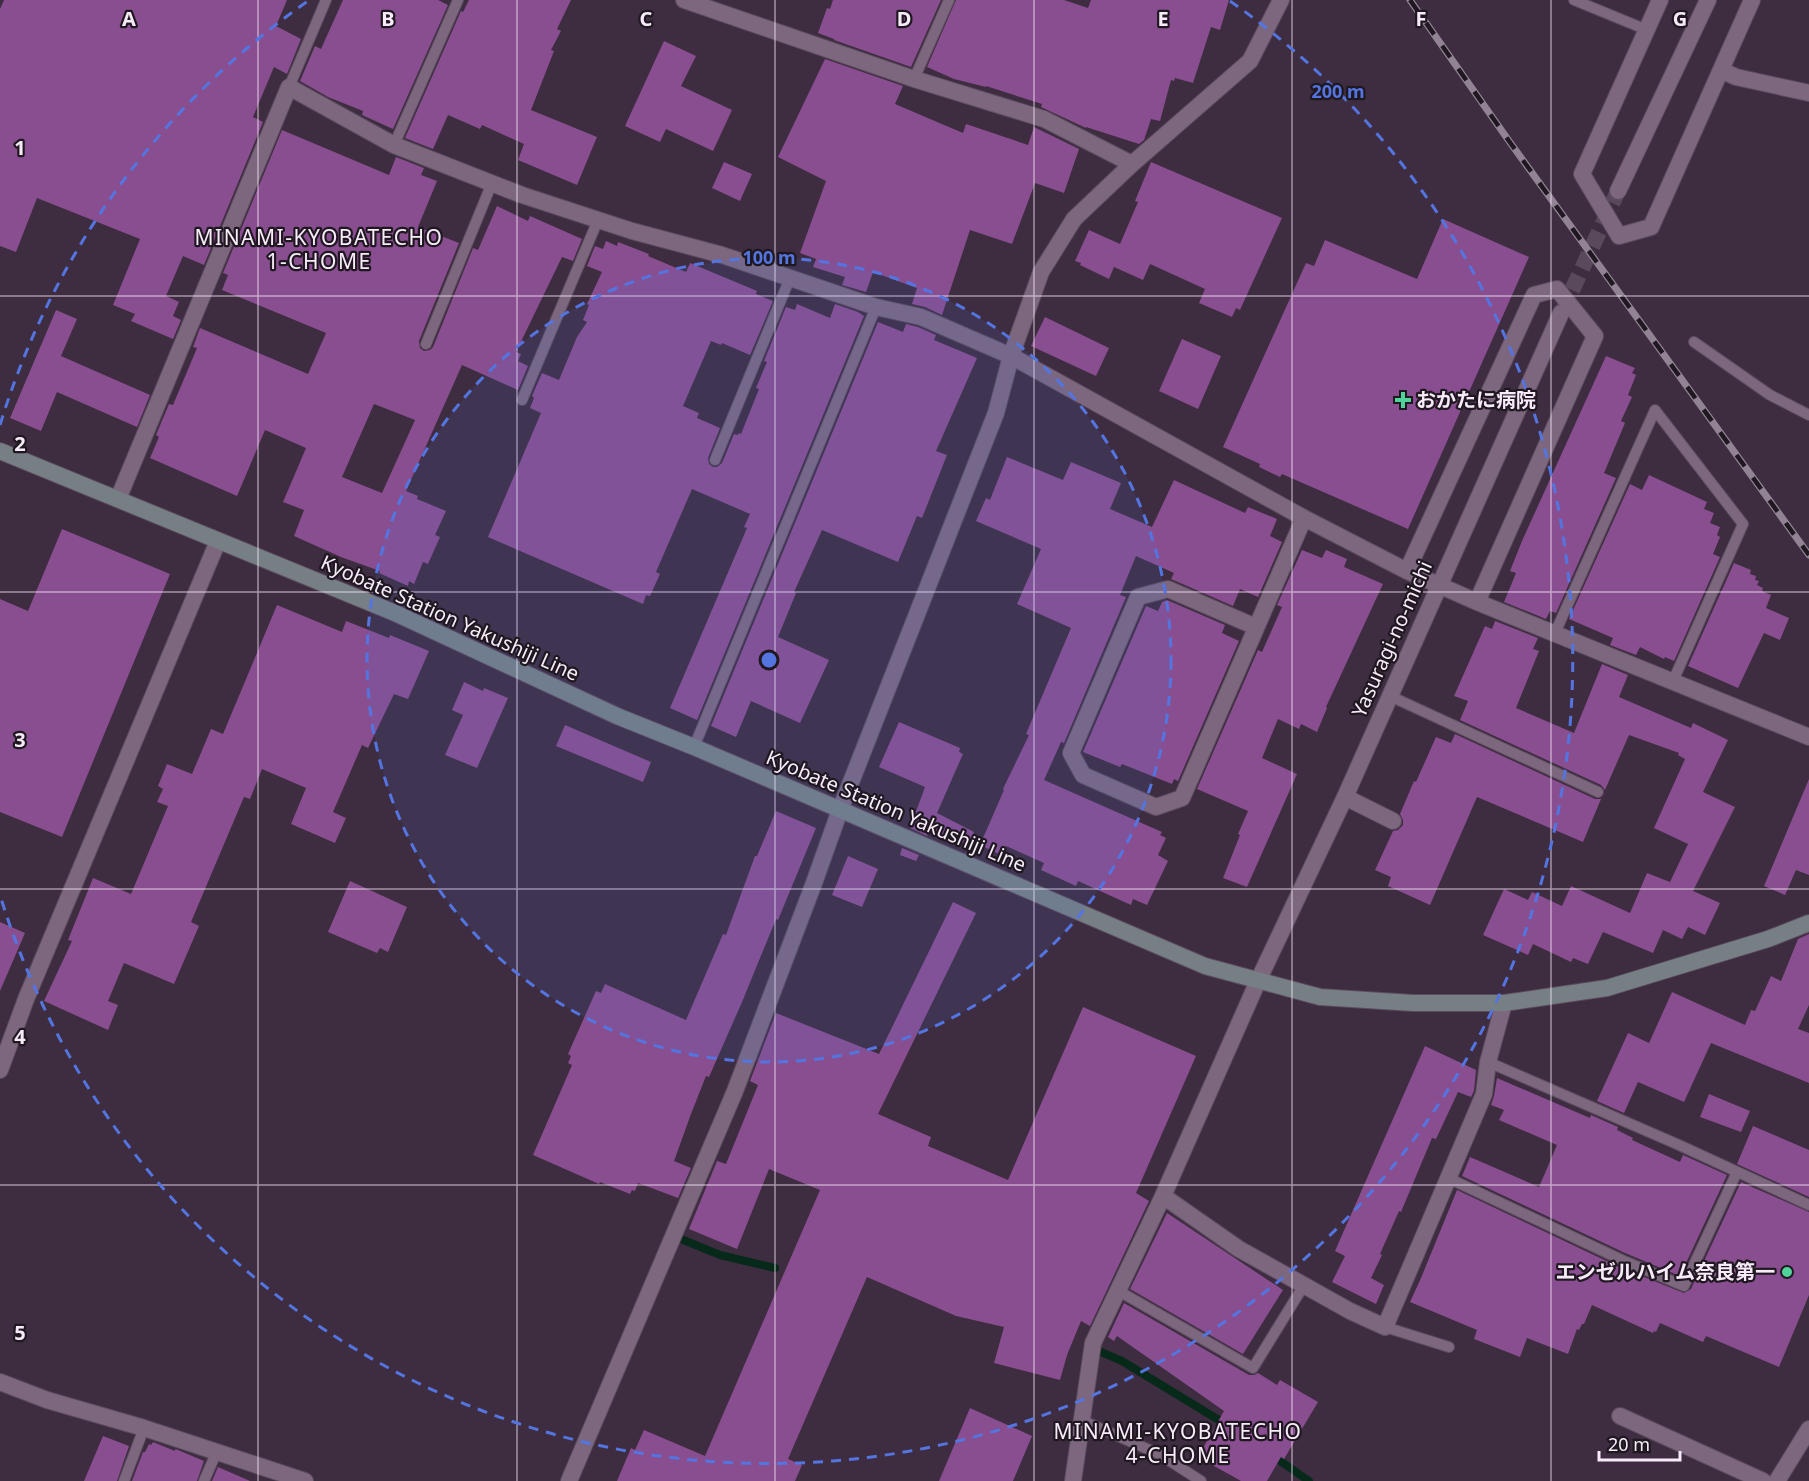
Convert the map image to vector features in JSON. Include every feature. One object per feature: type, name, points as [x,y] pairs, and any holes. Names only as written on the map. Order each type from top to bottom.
[{"type":"main road","name":"Kyobate Station Yakushiji Line","points":[[0,451],[394,613],[617,716],[1205,966],[1258,981],[1320,997],[1413,1003],[1504,1003],[1607,988],[1768,939],[1809,923]]},
{"type":"street","points":[[684,0],[914,79],[1044,119],[1132,164]]},
{"type":"street","points":[[568,1481],[735,1091],[840,810],[996,413],[1011,356],[1041,272],[1074,219],[1132,164],[1250,61],[1281,0]]},
{"type":"street","points":[[1660,0],[1582,174],[1619,236],[1651,226],[1752,0]]},
{"type":"street","points":[[1618,191],[1708,0]]},
{"type":"street","points":[[1721,70],[1736,77],[1809,93]]},
{"type":"street","points":[[118,499],[289,87],[394,145],[492,183],[598,220],[722,255],[876,307],[921,317],[1011,356],[1304,518],[1407,571],[1477,602],[1809,737]]},
{"type":"street","points":[[1407,571],[1534,295],[1557,289],[1595,336],[1477,602]]},
{"type":"street","name":"Yasuragi-no-michi","points":[[1073,1481],[1093,1343],[1163,1196],[1258,981],[1345,797],[1561,313]]},
{"type":"street","points":[[1256,627],[1168,589],[1138,597],[1071,753],[1083,775],[1156,807],[1182,798],[1304,518]]},
{"type":"street","points":[[0,1070],[26,999],[218,541]]},
{"type":"street","points":[[1345,797],[1393,821]]},
{"type":"street","points":[[1163,1196],[1239,1249],[1350,1311],[1385,1327],[1484,1094],[1488,1062],[1504,1003]]},
{"type":"street","points":[[0,1382],[47,1400],[144,1428],[305,1481]]},
{"type":"street","points":[[1620,1416],[1763,1481]]},
{"type":"street","points":[[1777,1481],[1809,1430]]},
{"type":"lane","points":[[289,87],[326,0]]},
{"type":"lane","points":[[394,145],[458,0]]},
{"type":"lane","points":[[914,79],[948,0]]},
{"type":"lane","points":[[1574,0],[1647,30]]},
{"type":"lane","points":[[426,344],[492,183]]},
{"type":"lane","points":[[522,400],[598,220]]},
{"type":"lane","points":[[716,460],[790,278]]},
{"type":"lane","points":[[694,747],[876,307]]},
{"type":"lane","points":[[1694,342],[1770,395],[1809,415]]},
{"type":"lane","points":[[1555,633],[1655,410],[1743,524],[1673,681]]},
{"type":"lane","points":[[1390,696],[1598,792]]},
{"type":"lane","points":[[1488,1062],[1679,1145],[1809,1205]]},
{"type":"lane","points":[[1448,1178],[1622,1260],[1684,1286],[1737,1172]]},
{"type":"lane","points":[[1118,1290],[1253,1368],[1304,1285]]},
{"type":"lane","points":[[1385,1327],[1449,1347]]},
{"type":"lane","points":[[1081,1420],[1159,1454],[1201,1481]]},
{"type":"lane","points":[[124,1481],[144,1428]]},
{"type":"lane","points":[[204,1481],[217,1451]]},
{"type":"building","points":[[4,0],[287,0],[276,26],[301,39],[287,74],[274,67],[253,117],[263,122],[204,265],[183,256],[166,296],[179,302],[173,316],[181,320],[173,339],[131,321],[135,314],[113,305],[140,239],[37,198],[16,252],[0,246],[0,9]]},
{"type":"building","points":[[343,0],[438,0],[448,5],[393,129],[362,115],[363,111],[328,97],[300,81],[315,46],[321,49]]},
{"type":"building","points":[[469,0],[571,0],[557,29],[561,31],[551,50],[554,51],[531,110],[597,137],[577,185],[518,160],[524,144],[482,125],[480,129],[448,115],[433,149],[405,138],[461,11],[463,12]]},
{"type":"building","points":[[833,0],[941,0],[911,67],[818,33],[827,8],[830,9]]},
{"type":"building","points":[[956,0],[1064,0],[1088,8],[1091,0],[1229,0],[1220,30],[1211,27],[1193,83],[1175,78],[1174,81],[1171,80],[1160,121],[1151,119],[1144,140],[1139,144],[1086,128],[1041,107],[1042,104],[986,86],[954,79],[927,67]]},
{"type":"building","points":[[664,41],[696,56],[681,86],[732,110],[713,151],[666,129],[660,142],[625,126]]},
{"type":"building","points":[[825,59],[903,86],[895,104],[963,133],[966,124],[1028,145],[1034,127],[1079,149],[1064,193],[1035,183],[1012,244],[970,230],[942,315],[912,304],[917,288],[873,272],[866,292],[842,285],[845,277],[813,267],[816,259],[800,253],[826,181],[778,157]]},
{"type":"building","points":[[282,130],[389,175],[396,157],[424,168],[421,175],[437,181],[418,227],[459,243],[419,341],[420,348],[424,351],[433,347],[473,248],[478,250],[497,206],[528,221],[530,216],[582,239],[573,261],[562,257],[516,352],[521,354],[518,361],[528,366],[518,390],[462,365],[406,491],[418,496],[417,499],[446,511],[435,535],[440,537],[428,564],[423,562],[414,584],[409,581],[408,586],[379,573],[380,571],[294,536],[304,510],[283,502],[306,448],[265,430],[237,496],[150,458],[159,437],[156,435],[169,404],[173,405],[197,348],[193,347],[200,328],[308,374],[326,333],[222,290],[228,275],[223,273]],"holes":[[[374,404],[415,420],[382,493],[342,477]]]},
{"type":"building","points":[[724,162],[752,174],[740,201],[712,188]]},
{"type":"building","points":[[1151,162],[1282,218],[1240,310],[1236,308],[1232,317],[1199,303],[1205,289],[1150,264],[1143,280],[1114,267],[1109,279],[1075,261],[1089,230],[1120,244],[1138,202],[1135,201]]},
{"type":"building","points":[[1443,219],[1529,257],[1408,529],[1282,474],[1280,477],[1259,467],[1260,464],[1223,447],[1306,263],[1314,266],[1325,240],[1417,279]]},
{"type":"building","points":[[606,241],[617,246],[618,242],[649,254],[648,256],[686,272],[690,263],[757,291],[756,294],[773,301],[750,355],[722,343],[721,345],[711,341],[683,406],[699,413],[697,418],[720,428],[708,458],[709,464],[713,467],[722,463],[734,434],[741,434],[759,389],[756,388],[767,362],[764,361],[786,307],[795,310],[797,304],[830,318],[835,304],[864,316],[697,720],[670,708],[747,528],[744,527],[750,514],[692,489],[656,572],[660,574],[650,596],[646,595],[643,604],[488,537],[541,413],[530,408],[534,398],[532,396],[542,373],[559,380],[577,337],[587,322],[583,320],[589,305],[587,304],[602,272],[587,266],[595,246],[603,249]]},
{"type":"building","points":[[56,310],[77,319],[61,356],[150,395],[137,427],[57,392],[41,431],[10,418]]},
{"type":"building","points":[[1045,317],[1109,348],[1096,376],[1031,346]]},
{"type":"building","points":[[878,322],[903,332],[906,324],[918,327],[936,335],[934,340],[977,358],[936,451],[947,455],[922,518],[917,516],[898,562],[822,530],[794,592],[796,593],[778,637],[829,660],[800,723],[751,701],[736,737],[711,726]]},
{"type":"building","points":[[1182,339],[1221,356],[1198,409],[1159,391]]},
{"type":"building","points":[[1606,356],[1635,368],[1632,373],[1636,375],[1628,395],[1632,397],[1621,421],[1625,423],[1604,473],[1616,478],[1556,613],[1550,611],[1546,619],[1504,602],[1516,573],[1510,571]]},
{"type":"building","points":[[1007,457],[1063,480],[1071,462],[1121,483],[1110,509],[1152,527],[1174,480],[1245,513],[1248,507],[1277,519],[1270,536],[1282,542],[1258,597],[1240,589],[1233,606],[1171,579],[1174,573],[1136,556],[1120,595],[1126,597],[1064,743],[1061,742],[1044,780],[1162,832],[1160,835],[1166,838],[1158,855],[1168,861],[1147,905],[1133,899],[1131,905],[1078,881],[1076,886],[1041,870],[1044,863],[1006,846],[1001,855],[980,845],[1029,735],[1026,734],[1071,628],[1017,604],[1041,549],[976,521],[986,498],[990,500]]},
{"type":"building","points":[[1649,475],[1707,502],[1704,509],[1714,513],[1710,523],[1720,527],[1717,535],[1720,537],[1713,554],[1720,557],[1674,661],[1665,657],[1664,659],[1640,647],[1636,655],[1610,645],[1613,638],[1569,619],[1630,484],[1642,490]]},
{"type":"building","points":[[62,529],[170,574],[62,837],[0,812],[0,599],[28,611]]},
{"type":"building","points":[[1302,550],[1322,558],[1326,550],[1347,559],[1344,567],[1383,584],[1326,707],[1317,732],[1301,724],[1299,729],[1278,719],[1262,758],[1297,774],[1247,887],[1223,878],[1248,811],[1197,789],[1258,650],[1262,652],[1282,607],[1277,605]]},
{"type":"building","points":[[1734,563],[1751,570],[1750,574],[1756,576],[1755,580],[1759,581],[1757,585],[1763,588],[1762,591],[1771,595],[1766,608],[1789,618],[1780,640],[1764,633],[1738,688],[1688,666]]},
{"type":"building","points":[[1167,600],[1225,625],[1222,633],[1239,641],[1178,781],[1174,779],[1172,784],[1122,764],[1120,767],[1083,752],[1146,606],[1158,611],[1162,602]]},
{"type":"building","points":[[277,605],[342,632],[346,621],[429,651],[408,699],[394,694],[368,748],[362,745],[333,812],[346,818],[335,843],[291,824],[306,788],[262,769],[250,799],[244,797],[191,922],[199,926],[174,984],[124,963],[108,1001],[118,1005],[108,1030],[44,1001],[72,941],[68,940],[93,878],[131,894],[168,806],[157,802],[163,789],[158,786],[167,764],[192,774],[211,729],[223,734]]},
{"type":"building","points":[[1495,621],[1538,638],[1533,649],[1539,651],[1516,708],[1574,733],[1602,664],[1628,675],[1619,697],[1691,728],[1693,723],[1728,740],[1703,792],[1735,807],[1693,891],[1720,903],[1705,935],[1688,927],[1682,939],[1663,930],[1653,953],[1603,932],[1588,964],[1573,958],[1571,962],[1533,944],[1528,955],[1483,935],[1504,889],[1528,900],[1532,892],[1562,906],[1571,886],[1630,913],[1647,873],[1670,882],[1688,844],[1654,828],[1685,759],[1678,755],[1679,753],[1629,735],[1605,790],[1601,785],[1460,720],[1468,701],[1454,696],[1485,626],[1492,629]]},
{"type":"building","points":[[464,682],[483,691],[484,688],[508,698],[477,768],[445,755],[463,715],[452,710]]},
{"type":"building","points":[[899,722],[960,748],[959,752],[963,754],[937,813],[974,832],[969,845],[929,830],[927,836],[910,828],[925,787],[879,767]]},
{"type":"building","points":[[565,725],[651,762],[643,782],[556,746]]},
{"type":"building","points":[[1455,734],[1595,799],[1601,799],[1583,842],[1477,797],[1430,905],[1388,886],[1391,877],[1375,870],[1393,831],[1403,825],[1400,814],[1436,737],[1451,743]]},
{"type":"building","points":[[1809,779],[1809,875],[1796,870],[1785,895],[1764,886]]},
{"type":"building","points":[[776,811],[816,828],[778,920],[776,919],[742,1002],[709,1077],[706,1076],[691,1114],[674,1161],[691,1168],[678,1198],[638,1183],[635,1191],[632,1190],[630,1194],[600,1182],[599,1184],[533,1155],[572,1065],[568,1063],[571,1056],[568,1054],[596,991],[601,993],[605,984],[686,1020],[723,934],[726,935],[755,856],[757,856]]},
{"type":"building","points":[[902,848],[919,855],[916,861],[900,855]]},
{"type":"building","points":[[848,856],[878,869],[862,907],[832,895]]},
{"type":"building","points":[[350,881],[407,907],[388,952],[380,948],[377,953],[328,932]]},
{"type":"building","points":[[953,902],[976,913],[878,1114],[931,1137],[928,1146],[1008,1180],[1083,1007],[1196,1056],[1136,1193],[1149,1201],[1090,1326],[1081,1321],[1060,1380],[994,1363],[1004,1327],[956,1316],[867,1277],[788,1459],[802,1465],[795,1481],[617,1481],[631,1448],[635,1450],[644,1430],[705,1456],[820,1190],[769,1169],[737,1249],[689,1229],[717,1161],[726,1164],[758,1085],[750,1081],[776,1013],[879,1054]]},
{"type":"building","points":[[0,922],[25,933],[0,991]]},
{"type":"building","points":[[1809,934],[1809,1005],[1798,1029],[1809,1033],[1809,1083],[1711,1043],[1684,1102],[1638,1082],[1624,1113],[1597,1101],[1628,1033],[1649,1043],[1672,992],[1745,1025],[1751,1010],[1755,1011],[1771,976],[1781,981],[1798,939]]},
{"type":"building","points":[[1425,1046],[1476,1070],[1474,1091],[1471,1097],[1458,1092],[1436,1139],[1432,1138],[1371,1278],[1384,1285],[1376,1304],[1332,1282],[1345,1256],[1335,1251]]},
{"type":"building","points":[[1497,1078],[1590,1118],[1591,1115],[1618,1127],[1617,1130],[1633,1138],[1632,1140],[1680,1162],[1683,1155],[1727,1175],[1680,1276],[1625,1253],[1462,1176],[1470,1157],[1539,1187],[1557,1145],[1499,1120],[1504,1110],[1491,1105]]},
{"type":"building","points":[[1709,1094],[1750,1111],[1741,1132],[1700,1117]]},
{"type":"building","points":[[1753,1126],[1809,1150],[1809,1197],[1737,1164]]},
{"type":"building","points":[[1741,1182],[1809,1212],[1809,1295],[1779,1367],[1706,1336],[1703,1342],[1660,1323],[1656,1332],[1653,1333],[1592,1305],[1584,1324],[1579,1330],[1577,1329],[1568,1354],[1527,1338],[1520,1357],[1474,1339],[1477,1330],[1410,1302],[1457,1190],[1619,1267],[1684,1293],[1691,1289]]},
{"type":"building","points":[[1167,1213],[1283,1290],[1243,1354],[1130,1289]]},
{"type":"building","points":[[1124,1303],[1249,1375],[1258,1373],[1277,1385],[1280,1380],[1318,1402],[1284,1459],[1281,1457],[1267,1481],[1241,1481],[1198,1457],[1224,1411],[1117,1336],[1114,1341],[1108,1337]]},
{"type":"building","points":[[970,1408],[1032,1436],[1013,1481],[939,1481]]},
{"type":"building","points":[[103,1436],[129,1446],[117,1481],[84,1481]]},
{"type":"building","points":[[153,1442],[204,1461],[197,1481],[132,1481],[143,1452]]},
{"type":"building","points":[[218,1467],[250,1481],[212,1481]]},
{"type":"waterway","points":[[681,1239],[720,1255],[775,1268]]},
{"type":"waterway","points":[[1101,1352],[1122,1361],[1227,1425]]},
{"type":"waterway","points":[[1270,1454],[1309,1481]]},
{"type":"tunnel","points":[[1562,312],[1618,191]]},
{"type":"railway","points":[[1410,0],[1509,141],[1809,555]]},
{"type":"place","name":"おかたに病院","points":[[1403,400]]},
{"type":"place","name":"エンゼルハイム奈良第一","points":[[1787,1272]]},
{"type":"district","name":"MINAMI-KYOBATECHO 1-CHOME","points":[[319,250]]},
{"type":"district","name":"MINAMI-KYOBATECHO 4-CHOME","points":[[1178,1444]]}]
